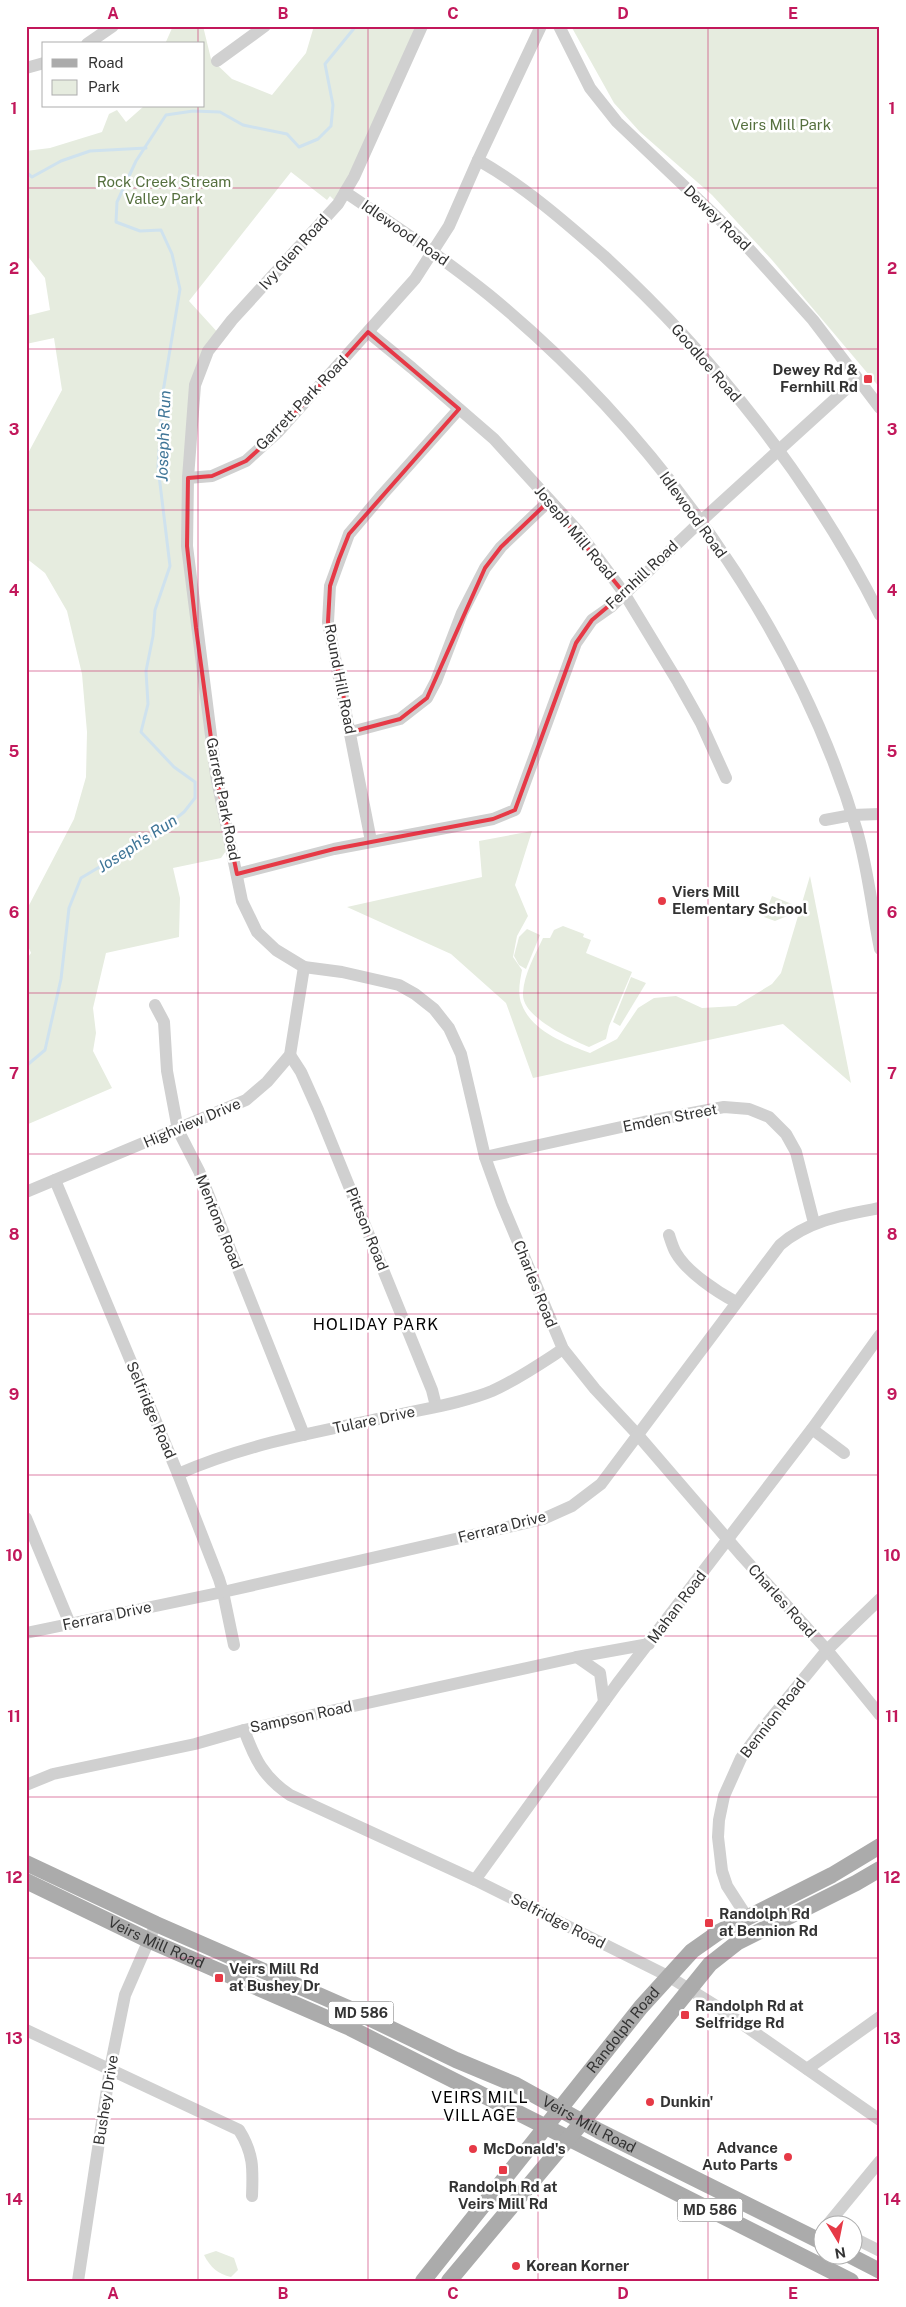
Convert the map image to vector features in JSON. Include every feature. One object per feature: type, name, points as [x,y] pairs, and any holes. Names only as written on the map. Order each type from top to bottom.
[{"type":"main road","name":"Randolph Road","points":[[423,2281],[668,1976],[692,1951],[719,1932],[832,1875],[880,1846]]},
{"type":"main road","name":"Veirs Mill Road","points":[[26,1863],[156,1924],[393,2028],[456,2060],[516,2085],[583,2121],[814,2234]]},
{"type":"main road","name":"Randolph Road","points":[[449,2281],[583,2121],[710,1964],[738,1942],[880,1869]]},
{"type":"main road","name":"Veirs Mill Road","points":[[26,1881],[148,1940],[350,2028],[852,2281]]},
{"type":"main road","points":[[864,2263],[880,2271]]},
{"type":"street","points":[[90,42],[113,26]]},
{"type":"street","name":"Ivy Glen Road","points":[[188,478],[195,385],[208,351],[232,320],[338,204],[354,177],[422,26]]},
{"type":"street","name":"Garrett Park Road","points":[[237,874],[216,774],[196,628],[188,546],[188,478],[212,476],[246,461],[278,432],[415,279],[449,226],[541,26]]},
{"type":"street","name":"Dewey Road","points":[[559,26],[590,88],[617,122],[741,240],[813,320],[856,379],[880,408]]},
{"type":"street","points":[[217,61],[264,27]]},
{"type":"street","points":[[26,68],[42,64]]},
{"type":"street","name":"Goodloe Road","points":[[478,160],[505,176],[567,223],[641,290],[703,356],[780,450],[835,534],[880,615]]},
{"type":"street","name":"Idlewood Road","points":[[345,192],[434,252],[490,296],[574,372],[646,451],[700,521],[755,605],[796,681],[829,750],[858,833],[880,949]]},
{"type":"street","name":"Joseph Mill Road","points":[[368,332],[494,439],[578,531],[624,593],[702,723],[726,778]]},
{"type":"street","name":"Fernhill Road","points":[[237,874],[372,841],[493,819],[515,810],[576,643],[592,620],[612,606],[700,521],[856,379]]},
{"type":"street","name":"Round Hill Road","points":[[372,841],[328,622],[330,586],[338,559],[349,534],[459,409]]},
{"type":"street","points":[[351,732],[400,719],[427,698],[436,682],[462,613],[485,568],[501,546],[549,501]]},
{"type":"street","points":[[824,820],[852,815],[880,814]]},
{"type":"street","name":"Charles Road","points":[[237,874],[242,902],[257,932],[276,950],[304,967],[342,972],[399,986],[415,994],[434,1009],[449,1028],[461,1054],[485,1157],[506,1213],[563,1349],[595,1389],[638,1434],[742,1556],[827,1650],[880,1715]]},
{"type":"street","points":[[290,1055],[304,967]]},
{"type":"street","name":"Mentone Road","points":[[155,1005],[164,1022],[167,1071],[178,1130],[198,1171],[304,1434]]},
{"type":"street","name":"Highview Drive","points":[[26,1192],[246,1100],[267,1082],[290,1055]]},
{"type":"street","name":"Pittson Road","points":[[290,1055],[301,1072],[318,1110],[432,1390],[436,1406]]},
{"type":"street","name":"Emden Street","points":[[485,1157],[644,1122],[724,1107],[749,1109],[768,1117],[789,1140],[796,1152],[814,1223]]},
{"type":"street","name":"Selfridge Road","points":[[55,1180],[178,1474],[223,1592],[234,1645]]},
{"type":"street","name":"Ferrara Drive","points":[[26,1633],[223,1592],[543,1519],[572,1506],[600,1484],[780,1245],[792,1234],[826,1218],[880,1208]]},
{"type":"street","points":[[669,1235],[675,1252],[684,1265],[723,1295],[736,1302]]},
{"type":"street","name":"Mahan Road","points":[[475,1880],[604,1702],[812,1429],[880,1336]]},
{"type":"street","name":"Tulare Drive","points":[[178,1474],[213,1459],[304,1434],[436,1406],[491,1392],[563,1349]]},
{"type":"street","points":[[812,1429],[844,1453]]},
{"type":"street","points":[[26,1518],[70,1624]]},
{"type":"street","name":"Bennion Road","points":[[747,1917],[727,1886],[722,1871],[718,1837],[724,1796],[740,1758],[827,1650],[880,1599]]},
{"type":"street","name":"Sampson Road","points":[[26,1784],[53,1774],[195,1744],[244,1730],[577,1657],[649,1644]]},
{"type":"street","points":[[577,1657],[600,1673],[604,1702]]},
{"type":"street","name":"Selfridge Road","points":[[244,1730],[257,1763],[274,1785],[290,1795],[475,1880],[668,1976],[718,2007],[880,2120]]},
{"type":"street","name":"Bushey Drive","points":[[78,2281],[110,2069],[125,1994],[156,1924]]},
{"type":"street","points":[[807,2068],[880,2016]]},
{"type":"street","points":[[26,2030],[239,2130],[248,2144],[253,2162],[252,2196]]},
{"type":"street","points":[[840,2214],[880,2161]]},
{"type":"street","points":[[864,2243],[880,2251]]},
{"type":"highlighted area","points":[[368,332],[459,409],[349,534],[339,559],[330,586],[328,622],[351,732],[400,719],[427,698],[485,568],[501,547],[549,501],[624,593],[592,620],[576,643],[515,810],[493,819],[334,849],[237,874],[216,775],[196,628],[187,546],[188,478],[212,476],[246,461],[278,432]]},
{"type":"green space","name":"Rock Creek Stream Valley Park","points":[[173,26],[203,26],[211,59],[232,79],[272,95],[306,53],[314,26],[422,26],[338,204],[330,196],[327,200],[291,172],[189,301],[220,335],[195,385],[187,546],[231,844],[221,858],[173,868],[180,898],[179,937],[106,953],[93,1008],[96,1033],[93,1051],[112,1088],[26,1125],[26,960],[31,953],[26,941],[26,911],[74,819],[86,777],[87,732],[82,674],[67,611],[45,573],[26,558],[26,457],[62,390],[54,338],[26,344],[26,316],[50,310],[45,278],[26,254],[26,151],[50,148],[102,132],[109,114],[117,110],[126,122],[142,108],[205,108],[205,42],[166,42]]},
{"type":"green space","name":"Veirs Mill Park","points":[[571,26],[880,26],[880,388],[772,260],[712,195],[640,132],[614,103]]},
{"type":"green space","points":[[532,831],[515,885],[528,916],[517,936],[513,957],[522,970],[519,992],[520,1001],[533,1022],[561,1041],[590,1053],[617,1039],[638,1008],[654,998],[676,996],[702,1008],[736,1006],[772,984],[781,973],[810,876],[851,1083],[783,1024],[533,1078],[506,1003],[451,954],[347,907],[482,877],[479,841]]},
{"type":"green space","points":[[772,896],[792,904],[787,916],[775,921],[764,917]]},
{"type":"green space","points":[[563,926],[584,934],[583,937],[591,940],[586,953],[632,972],[609,1026],[606,1039],[589,1047],[560,1033],[538,1019],[525,1002],[523,993],[530,965],[543,938],[550,938],[554,930]]},
{"type":"green space","points":[[527,929],[540,935],[526,969],[519,965],[514,956],[519,937]]},
{"type":"green space","points":[[631,977],[646,983],[620,1026],[613,1022]]},
{"type":"green space","points":[[216,2251],[234,2258],[238,2270],[231,2277],[215,2269],[204,2255]]},
{"type":"waterway","name":"Joseph's Run","points":[[26,1066],[45,1050],[61,979],[69,908],[81,878],[160,831],[184,812],[195,798],[195,782],[174,767],[141,732],[148,704],[146,671],[153,636],[155,610],[170,566],[158,467],[163,392],[180,289],[172,254],[161,230],[140,231],[116,222],[117,202],[136,161],[166,115],[193,111],[220,112],[243,125],[287,134],[299,147],[318,139],[331,126],[333,105],[325,64],[356,26]]},
{"type":"waterway","points":[[26,172],[32,177],[61,161],[90,151],[146,148]]},
{"type":"place","name":"Dewey Rd & Fernhill Rd","points":[[868,379]]},
{"type":"place","name":"Viers Mill Elementary School","points":[[662,901]]},
{"type":"place","name":"Randolph Rd at Bennion Rd","points":[[709,1923]]},
{"type":"place","name":"Veirs Mill Rd at Bushey Dr","points":[[219,1978]]},
{"type":"place","name":"Randolph Rd at Selfridge Rd","points":[[685,2015]]},
{"type":"place","name":"Dunkin'","points":[[650,2102]]},
{"type":"place","name":"McDonald's","points":[[473,2149]]},
{"type":"place","name":"Advance Auto Parts","points":[[788,2157]]},
{"type":"place","name":"Randolph Rd at Veirs Mill Rd","points":[[503,2170]]},
{"type":"place","name":"Korean Korner","points":[[516,2266]]},
{"type":"district","name":"HOLIDAY PARK","points":[[376,1324]]},
{"type":"district","name":"VEIRS MILL VILLAGE","points":[[480,2106]]}]
